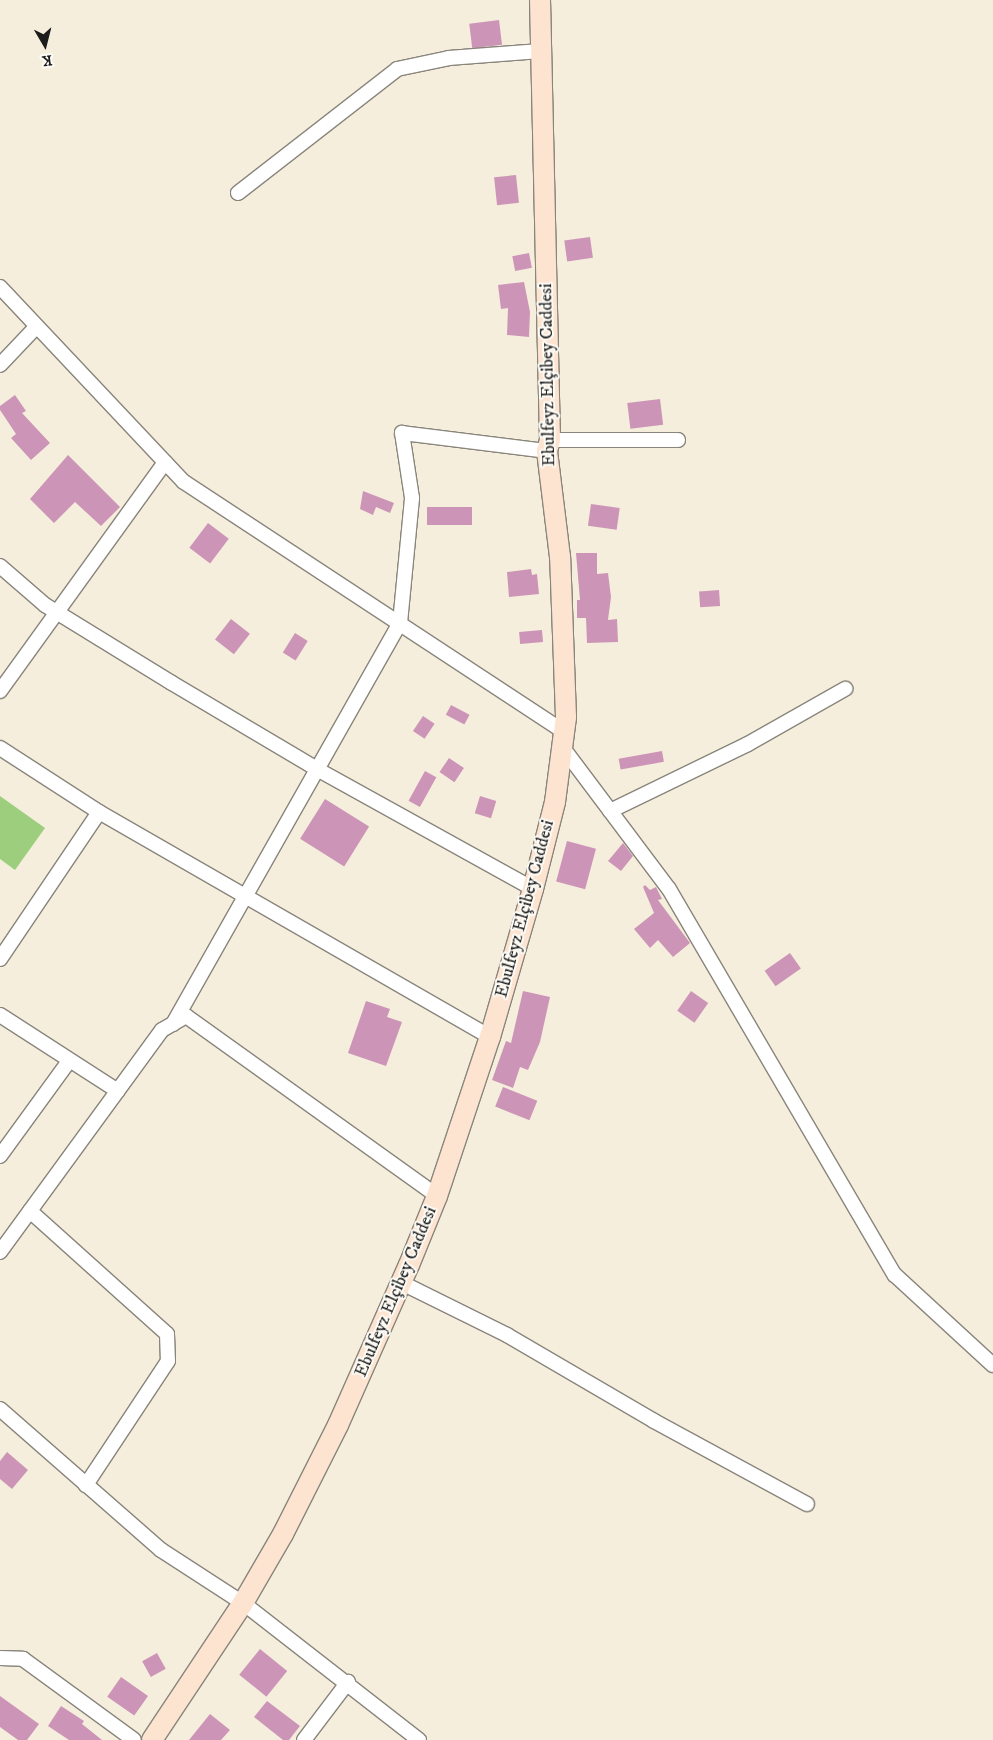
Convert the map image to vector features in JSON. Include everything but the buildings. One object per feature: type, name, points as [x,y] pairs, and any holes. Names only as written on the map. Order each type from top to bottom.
[{"type":"street","name":"Ebulfeyz Elçibey Caddesi","points":[[152,1740],[243,1603],[283,1534],[338,1425],[402,1283],[437,1196],[490,1037],[533,890],[555,802],[566,717],[560,557],[548,445],[540,0]]},
{"type":"street","points":[[238,193],[397,69],[449,58],[540,51]]},
{"type":"street","points":[[0,287],[184,482],[400,623],[563,739],[610,811],[669,889],[895,1276],[993,1365]]},
{"type":"street","points":[[0,365],[36,327]]},
{"type":"street","points":[[173,1024],[315,768],[400,623],[412,498],[402,433],[548,445],[678,440]]},
{"type":"street","points":[[0,691],[165,462]]},
{"type":"street","points":[[0,566],[58,612],[315,768],[533,890]]},
{"type":"street","points":[[610,811],[748,744],[845,689]]},
{"type":"street","points":[[0,748],[99,812],[490,1037]]},
{"type":"street","points":[[0,959],[99,812]]},
{"type":"street","points":[[0,1015],[59,1050],[70,1061],[118,1091]]},
{"type":"street","points":[[0,1252],[162,1030],[186,1016],[437,1196]]},
{"type":"street","points":[[0,1156],[70,1061]]},
{"type":"street","points":[[30,1211],[167,1334],[168,1361],[86,1486]]},
{"type":"street","points":[[402,1283],[507,1335],[654,1421],[807,1504]]},
{"type":"street","points":[[0,1409],[161,1550],[243,1603],[348,1682],[419,1740]]},
{"type":"street","points":[[0,1658],[23,1659],[134,1740]]},
{"type":"street","points":[[304,1740],[348,1682]]},
{"type":"green space","points":[[0,796],[45,828],[15,870],[0,859]]}]
